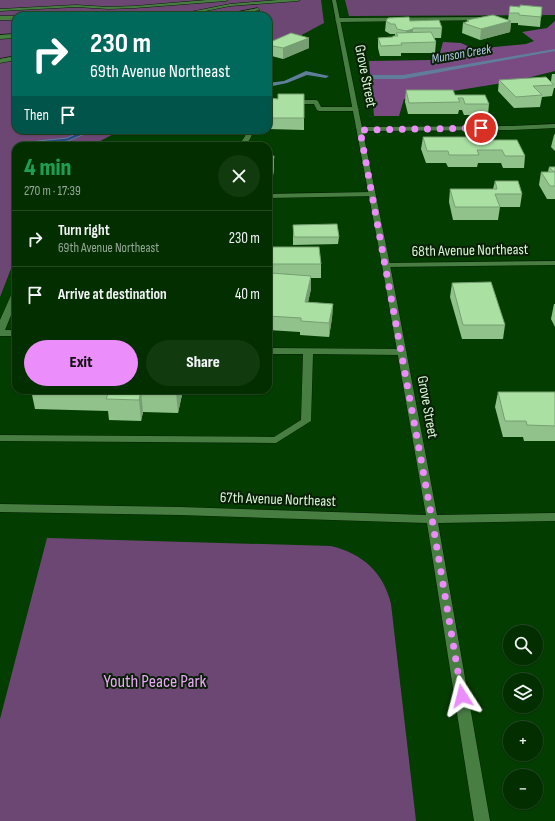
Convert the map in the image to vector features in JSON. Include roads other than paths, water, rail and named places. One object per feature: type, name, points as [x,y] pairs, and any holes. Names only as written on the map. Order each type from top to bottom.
[{"type":"street","points":[[0,10],[76,6],[109,8],[135,7],[226,0]]},
{"type":"street","points":[[194,12],[230,5],[264,1],[298,0]]},
{"type":"street","name":"Grove Street","points":[[334,0],[402,352],[432,519],[482,821]]},
{"type":"street","points":[[231,12],[259,8],[271,3],[264,1]]},
{"type":"street","points":[[0,18],[12,18]]},
{"type":"street","points":[[338,20],[495,19]]},
{"type":"street","points":[[0,37],[12,36]]},
{"type":"street","points":[[0,61],[12,59]]},
{"type":"street","points":[[272,104],[316,102],[319,109],[356,109]]},
{"type":"street","points":[[360,130],[555,126]]},
{"type":"street","points":[[272,196],[372,194]]},
{"type":"street","name":"68th Avenue Northeast","points":[[386,265],[555,263]]},
{"type":"street","points":[[12,303],[0,332],[12,333]]},
{"type":"street","points":[[272,351],[402,352]]},
{"type":"street","points":[[0,438],[276,440],[306,421],[308,351]]},
{"type":"street","name":"67th Avenue Northeast","points":[[0,508],[180,511],[432,519],[555,517]]},
{"type":"water","points":[[76,134],[85,134],[68,141],[35,142],[38,141],[67,138]]},
{"type":"waterway","name":"Munson Creek","points":[[372,77],[403,77],[555,50]]},
{"type":"waterway","name":"Munson Creek","points":[[272,84],[285,82],[306,73],[326,76]]},
{"type":"park label","name":"Youth Peace Park","points":[[155,681]]}]
